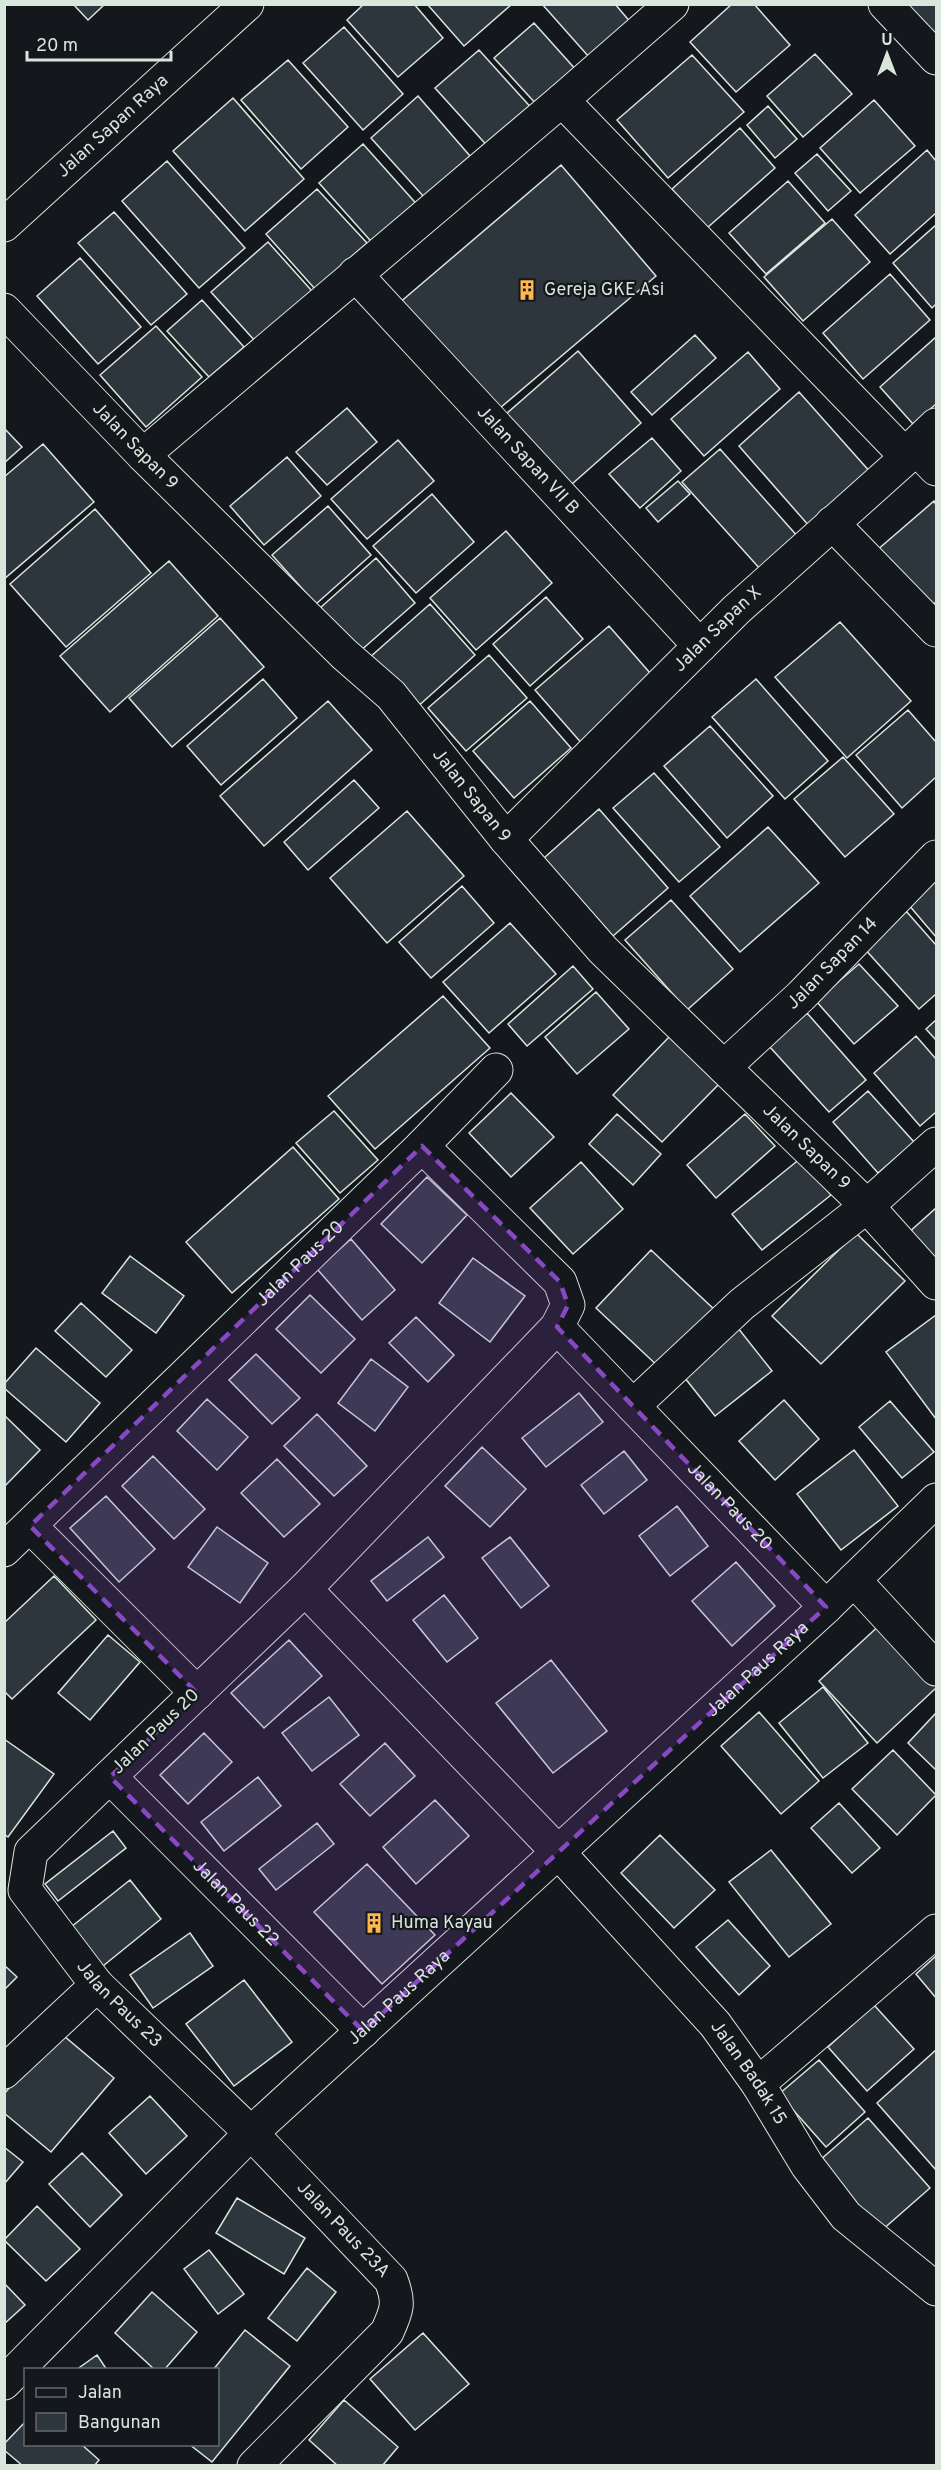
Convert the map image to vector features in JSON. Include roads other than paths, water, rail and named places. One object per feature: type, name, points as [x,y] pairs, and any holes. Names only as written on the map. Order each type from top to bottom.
[{"type":"street","name":"Jalan Sapan Raya","points":[[4,225],[247,4]]},
{"type":"street","points":[[143,455],[672,4]]},
{"type":"street","points":[[885,4],[936,58]]},
{"type":"street","points":[[562,100],[923,449]]},
{"type":"street","name":"Jalan Sapan VII B","points":[[356,274],[700,646]]},
{"type":"street","name":"Jalan Sapan 9","points":[[4,310],[143,455],[344,654],[391,695],[506,839],[603,950],[867,1206],[936,1283]]},
{"type":"street","name":"Jalan Sapan X","points":[[506,839],[700,646],[832,524],[923,449]]},
{"type":"street","points":[[832,524],[936,630]]},
{"type":"street","name":"Jalan Sapan 14","points":[[724,1067],[801,996],[936,857]]},
{"type":"street","points":[[422,1146],[496,1070]]},
{"type":"street","points":[[633,1406],[742,1304],[867,1206],[936,1144]]},
{"type":"street","name":"Jalan Paus 20","points":[[4,1550],[422,1146],[560,1282],[568,1305],[558,1328],[305,1589],[31,1852]]},
{"type":"street","name":"Jalan Paus 20","points":[[558,1328],[826,1607]]},
{"type":"street","name":"Jalan Paus Raya","points":[[4,2383],[251,2133],[826,1607],[936,1500]]},
{"type":"street","points":[[30,1526],[197,1693]]},
{"type":"street","points":[[854,1580],[936,1670]]},
{"type":"street","name":"Jalan Badak 15","points":[[305,1589],[559,1853],[715,2024],[758,2084],[807,2165],[846,2216],[936,2289]]},
{"type":"street","name":"Jalan Paus 22","points":[[110,1777],[363,2031]]},
{"type":"street","name":"Jalan Paus 23","points":[[31,1852],[25,1890],[97,1985],[251,2133]]},
{"type":"street","points":[[758,2084],[936,1931]]},
{"type":"street","points":[[4,2072],[97,1985]]},
{"type":"street","name":"Jalan Paus 23A","points":[[251,2133],[391,2280],[398,2297],[396,2312],[387,2332],[254,2466]]},
{"type":"place","name":"Gereja GKE Asi","points":[[527,290]]},
{"type":"place","name":"Huma Kayau","points":[[374,1923]]}]
